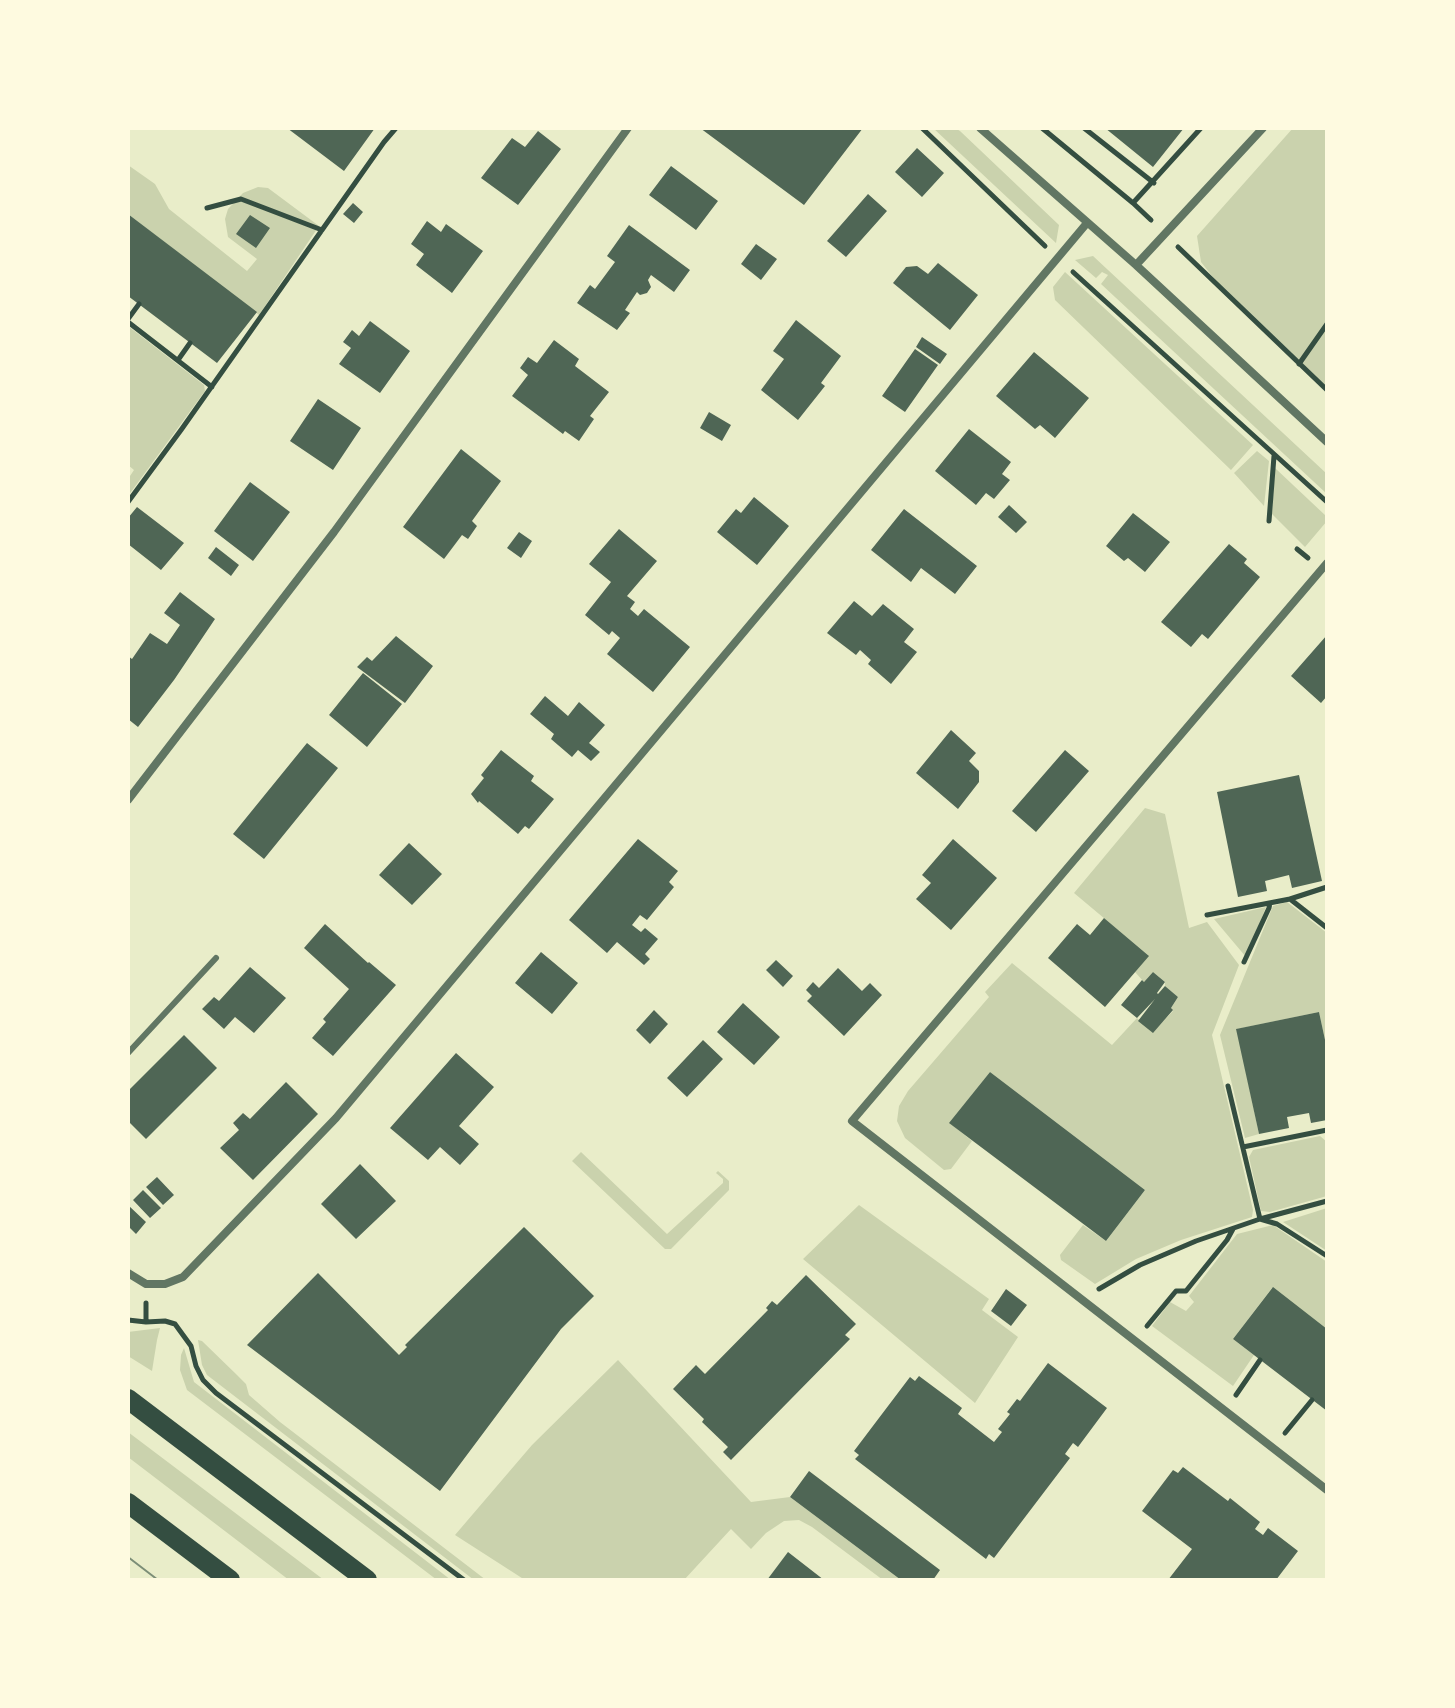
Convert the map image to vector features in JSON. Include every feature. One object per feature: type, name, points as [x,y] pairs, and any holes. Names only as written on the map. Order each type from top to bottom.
[{"type":"main road","points":[[128,1399],[367,1580]]},
{"type":"main road","points":[[128,1503],[230,1580]]},
{"type":"street","points":[[128,800],[334,532],[628,128]]},
{"type":"street","points":[[980,128],[1136,265],[1327,442]]},
{"type":"street","points":[[1136,265],[1263,128]]},
{"type":"street","points":[[128,1273],[146,1284],[165,1284],[183,1277],[336,1118],[1087,223]]},
{"type":"street","points":[[1327,563],[852,1121],[1327,1490]]},
{"type":"lane","points":[[128,1053],[216,958]]},
{"type":"path","points":[[128,502],[396,128]]},
{"type":"path","points":[[922,128],[1057,258],[1327,502]]},
{"type":"path","points":[[1042,128],[1133,203],[1327,390]]},
{"type":"path","points":[[1084,128],[1154,183]]},
{"type":"path","points":[[1133,203],[1201,128]]},
{"type":"path","points":[[207,208],[241,199],[322,230]]},
{"type":"path","points":[[139,304],[128,320],[212,387]]},
{"type":"path","points":[[1299,364],[1326,327]]},
{"type":"path","points":[[178,360],[190,343]]},
{"type":"path","points":[[1269,521],[1275,455]]},
{"type":"path","points":[[1207,915],[1290,899],[1327,887]]},
{"type":"path","points":[[1290,899],[1327,928]]},
{"type":"path","points":[[1244,962],[1270,903]]},
{"type":"path","points":[[1228,1086],[1260,1219]]},
{"type":"path","points":[[1243,1147],[1324,1131],[1327,1136]]},
{"type":"path","points":[[1081,1298],[1140,1265],[1196,1241],[1327,1201]]},
{"type":"path","points":[[1260,1219],[1277,1224],[1327,1256]]},
{"type":"path","points":[[1145,1328],[1176,1291],[1186,1291],[1233,1229]]},
{"type":"path","points":[[128,1320],[175,1324],[191,1346],[203,1380],[216,1393],[464,1580]]},
{"type":"path","points":[[1235,1397],[1260,1360]]},
{"type":"path","points":[[1284,1434],[1312,1400]]},
{"type":"green space","points":[[933,128],[955,128],[960,131],[1059,225],[1056,243]]},
{"type":"green space","points":[[1293,128],[1327,128],[1327,388],[1216,281],[1201,262],[1197,236]]},
{"type":"green space","points":[[128,165],[155,184],[169,209],[247,271],[257,259],[228,237],[225,219],[228,209],[243,193],[258,187],[268,188],[319,226],[259,315],[128,214]]},
{"type":"green space","points":[[1093,256],[1327,474],[1327,494],[1101,284],[1108,275],[1102,272],[1096,278],[1075,260]]},
{"type":"green space","points":[[1065,272],[1253,445],[1231,470],[1055,300],[1053,287]]},
{"type":"green space","points":[[128,326],[204,385],[205,391],[128,496],[128,479],[134,470],[128,465]]},
{"type":"green space","points":[[1257,451],[1269,461],[1264,506],[1234,473]]},
{"type":"green space","points":[[1275,468],[1326,516],[1327,521],[1305,547],[1272,514]]},
{"type":"green space","points":[[1145,808],[1165,814],[1189,928],[1207,922],[1239,965],[1212,1035],[1253,1210],[1252,1217],[1181,1240],[1136,1259],[1095,1284],[1061,1260],[1060,1255],[1083,1225],[1106,1241],[1145,1190],[990,1072],[950,1123],[972,1141],[951,1169],[944,1170],[905,1138],[897,1121],[899,1106],[908,1091],[989,997],[985,992],[1012,963],[1112,1045],[1137,1018],[1153,1032],[1173,1011],[1171,1008],[1178,997],[1165,986],[1165,982],[1153,972],[1144,982],[1135,972],[1148,955],[1074,893]]},
{"type":"green space","points":[[1287,902],[1327,933],[1327,1049],[1319,1012],[1237,1029],[1259,1134],[1245,1138],[1220,1035],[1273,906]]},
{"type":"green space","points":[[1266,907],[1246,957],[1214,919]]},
{"type":"green space","points":[[1320,1136],[1327,1142],[1327,1196],[1270,1212],[1261,1211],[1249,1157],[1253,1150]]},
{"type":"green space","points":[[581,1152],[667,1234],[723,1183],[716,1173],[718,1171],[729,1181],[729,1190],[671,1249],[665,1249],[572,1161]]},
{"type":"green space","points":[[859,1205],[989,1299],[982,1310],[1018,1337],[975,1403],[803,1259]]},
{"type":"green space","points":[[1327,1208],[1327,1251],[1283,1222]]},
{"type":"green space","points":[[1273,1225],[1327,1262],[1327,1329],[1272,1288],[1233,1339],[1254,1355],[1233,1386],[1152,1326],[1170,1302],[1186,1311],[1194,1302],[1189,1296],[1237,1234]]},
{"type":"green space","points":[[160,1328],[152,1371],[128,1356],[128,1332]]},
{"type":"green space","points":[[198,1340],[246,1384],[249,1395],[280,1422],[486,1580],[474,1580],[207,1375]]},
{"type":"green space","points":[[184,1348],[194,1382],[451,1580],[437,1580],[187,1390],[180,1370]]},
{"type":"green space","points":[[618,1360],[751,1502],[790,1497],[901,1580],[883,1580],[799,1520],[784,1521],[766,1533],[751,1549],[731,1529],[684,1580],[525,1580],[455,1535],[532,1445]]},
{"type":"green space","points":[[128,1432],[324,1580],[289,1580],[128,1457]]},
{"type":"building","points":[[287,128],[375,128],[344,171]]},
{"type":"building","points":[[700,128],[863,128],[804,205]]},
{"type":"building","points":[[1105,128],[1184,128],[1153,167]]},
{"type":"building","points":[[538,131],[561,149],[518,205],[481,178],[512,138],[525,147]]},
{"type":"building","points":[[917,148],[944,173],[922,197],[895,172]]},
{"type":"building","points":[[671,166],[718,201],[696,230],[649,195]]},
{"type":"building","points":[[868,194],[887,211],[846,257],[827,241]]},
{"type":"building","points":[[353,203],[363,212],[354,223],[343,214]]},
{"type":"building","points":[[128,214],[257,312],[217,363],[128,296]]},
{"type":"building","points":[[250,215],[270,228],[256,248],[236,234]]},
{"type":"building","points":[[427,221],[441,232],[446,224],[483,251],[452,293],[416,265],[424,254],[411,244]]},
{"type":"building","points":[[629,225],[690,270],[674,292],[651,275],[648,280],[651,287],[647,293],[640,295],[637,292],[625,310],[630,313],[617,330],[577,303],[590,285],[595,289],[615,262],[607,256]]},
{"type":"building","points":[[756,244],[777,259],[761,280],[741,264]]},
{"type":"building","points":[[938,263],[978,295],[950,330],[893,283],[906,267],[917,266],[928,274]]},
{"type":"building","points":[[796,320],[841,356],[821,383],[825,386],[798,420],[761,390],[784,359],[773,351]]},
{"type":"building","points":[[370,321],[410,351],[380,393],[339,364],[351,348],[343,342],[352,330],[359,336]]},
{"type":"building","points":[[922,337],[947,354],[940,364],[916,347]]},
{"type":"building","points":[[554,340],[579,359],[575,366],[609,392],[590,416],[594,419],[579,441],[565,431],[563,434],[512,396],[528,375],[520,368],[528,357],[537,363]]},
{"type":"building","points":[[915,349],[938,365],[905,412],[882,396]]},
{"type":"building","points":[[1034,352],[1089,398],[1055,438],[1040,425],[1035,429],[996,396]]},
{"type":"building","points":[[318,399],[361,428],[333,470],[290,441]]},
{"type":"building","points":[[709,412],[731,425],[722,441],[700,428]]},
{"type":"building","points":[[969,429],[1011,462],[1002,474],[1010,480],[994,499],[986,493],[976,505],[935,471]]},
{"type":"building","points":[[461,449],[501,481],[472,521],[477,526],[468,539],[462,535],[444,559],[403,527]]},
{"type":"building","points":[[250,482],[290,512],[253,561],[214,531]]},
{"type":"building","points":[[754,497],[789,526],[757,565],[717,532],[736,509],[741,513]]},
{"type":"building","points":[[1009,505],[1027,522],[1016,533],[998,517]]},
{"type":"building","points":[[137,507],[184,543],[161,570],[128,544],[128,518]]},
{"type":"building","points":[[904,509],[977,566],[955,594],[921,568],[911,582],[871,550]]},
{"type":"building","points":[[1133,513],[1170,542],[1145,572],[1128,558],[1124,561],[1106,546]]},
{"type":"building","points":[[619,529],[657,561],[627,596],[635,602],[630,609],[638,616],[644,609],[690,647],[653,692],[607,654],[620,638],[612,631],[609,635],[585,615],[611,582],[589,564]]},
{"type":"building","points":[[519,532],[532,541],[521,558],[507,548]]},
{"type":"building","points":[[1229,544],[1247,559],[1244,563],[1260,577],[1208,639],[1202,634],[1191,647],[1161,622]]},
{"type":"building","points":[[216,547],[239,565],[231,576],[208,558]]},
{"type":"building","points":[[180,592],[215,619],[138,727],[128,719],[128,656],[132,659],[150,633],[167,644],[180,625],[164,613]]},
{"type":"building","points":[[854,601],[872,616],[883,604],[914,629],[904,642],[917,652],[891,684],[868,664],[871,660],[860,650],[856,655],[827,633]]},
{"type":"building","points":[[1327,635],[1327,696],[1321,703],[1291,676]]},
{"type":"building","points":[[396,636],[433,666],[405,703],[357,667],[367,657],[372,661]]},
{"type":"building","points":[[363,673],[402,704],[367,747],[329,715]]},
{"type":"building","points":[[545,696],[568,716],[579,702],[605,725],[589,743],[600,752],[591,761],[578,750],[572,757],[551,739],[554,734],[530,714]]},
{"type":"building","points":[[951,730],[976,753],[969,761],[979,771],[979,782],[958,809],[916,773]]},
{"type":"building","points":[[307,743],[338,768],[264,859],[233,834]]},
{"type":"building","points":[[501,750],[534,776],[531,781],[554,799],[529,829],[525,826],[518,834],[471,794],[484,778],[481,775]]},
{"type":"building","points":[[1065,750],[1089,771],[1036,832],[1012,811]]},
{"type":"building","points":[[1299,775],[1322,881],[1292,888],[1289,875],[1265,881],[1267,891],[1238,897],[1217,792]]},
{"type":"building","points":[[638,839],[678,871],[669,882],[674,887],[647,920],[640,915],[632,925],[641,932],[645,928],[658,939],[645,954],[650,959],[644,965],[617,942],[607,953],[569,920]]},
{"type":"building","points":[[953,839],[997,878],[951,930],[916,899],[931,883],[922,875]]},
{"type":"building","points":[[409,843],[442,874],[412,905],[379,875]]},
{"type":"building","points":[[1104,918],[1149,956],[1105,1007],[1048,958],[1077,924],[1090,935]]},
{"type":"building","points":[[325,924],[396,985],[333,1056],[312,1038],[326,1022],[323,1019],[349,989],[304,948]]},
{"type":"building","points":[[541,952],[578,983],[552,1014],[515,983]]},
{"type":"building","points":[[776,960],[793,976],[783,987],[766,970]]},
{"type":"building","points":[[250,967],[286,998],[254,1033],[235,1017],[224,1029],[202,1009],[214,997],[219,1001]]},
{"type":"building","points":[[838,968],[862,991],[870,983],[882,995],[844,1036],[807,1001],[812,996],[806,990],[813,982],[819,988]]},
{"type":"building","points":[[1153,972],[1165,982],[1158,994],[1165,986],[1178,997],[1171,1008],[1173,1010],[1153,1033],[1138,1021],[1155,999],[1137,1018],[1121,1005]]},
{"type":"building","points":[[743,1003],[780,1037],[754,1065],[717,1032]]},
{"type":"building","points":[[654,1010],[668,1024],[650,1044],[636,1030]]},
{"type":"building","points":[[1319,1012],[1327,1049],[1327,1120],[1311,1123],[1309,1113],[1287,1117],[1289,1128],[1259,1134],[1236,1029]]},
{"type":"building","points":[[184,1035],[217,1068],[146,1139],[128,1121],[128,1091]]},
{"type":"building","points":[[703,1040],[723,1059],[687,1097],[667,1078]]},
{"type":"building","points":[[456,1053],[494,1087],[459,1126],[479,1144],[460,1165],[440,1147],[428,1160],[390,1128]]},
{"type":"building","points":[[990,1072],[1145,1190],[1106,1241],[949,1123]]},
{"type":"building","points":[[286,1082],[318,1114],[253,1180],[220,1148],[239,1130],[233,1123],[243,1113],[250,1119]]},
{"type":"building","points":[[360,1164],[396,1201],[356,1239],[321,1204]]},
{"type":"building","points":[[157,1177],[174,1195],[163,1205],[146,1187]]},
{"type":"building","points":[[143,1190],[161,1208],[150,1218],[133,1200]]},
{"type":"building","points":[[128,1205],[146,1222],[136,1234],[128,1226]]},
{"type":"building","points":[[524,1227],[594,1296],[561,1329],[440,1491],[247,1345],[318,1273],[399,1355],[407,1347],[405,1345]]},
{"type":"building","points":[[806,1275],[856,1324],[845,1335],[850,1339],[731,1460],[723,1452],[728,1447],[673,1389],[696,1365],[705,1374],[768,1310],[766,1308],[772,1301],[777,1305]]},
{"type":"building","points":[[1273,1287],[1327,1329],[1327,1411],[1233,1339]]},
{"type":"building","points":[[1006,1289],[1027,1305],[1011,1326],[991,1311]]},
{"type":"building","points":[[1048,1363],[1107,1408],[1078,1447],[1073,1443],[1065,1454],[1070,1458],[994,1558],[989,1554],[986,1559],[855,1459],[859,1455],[854,1451],[910,1377],[915,1381],[919,1376],[962,1408],[958,1414],[994,1442],[1002,1432],[998,1429],[1010,1414],[1007,1412],[1017,1399],[1020,1401]]},
{"type":"building","points":[[1183,1467],[1260,1522],[1255,1529],[1263,1535],[1268,1528],[1298,1551],[1276,1580],[1168,1580],[1192,1549],[1142,1511],[1173,1470],[1178,1473]]},
{"type":"building","points":[[809,1471],[940,1570],[933,1580],[901,1580],[790,1497]]},
{"type":"building","points":[[788,1552],[824,1580],[767,1580]]},
{"type":"tram line","points":[[128,1557],[158,1580]]}]
